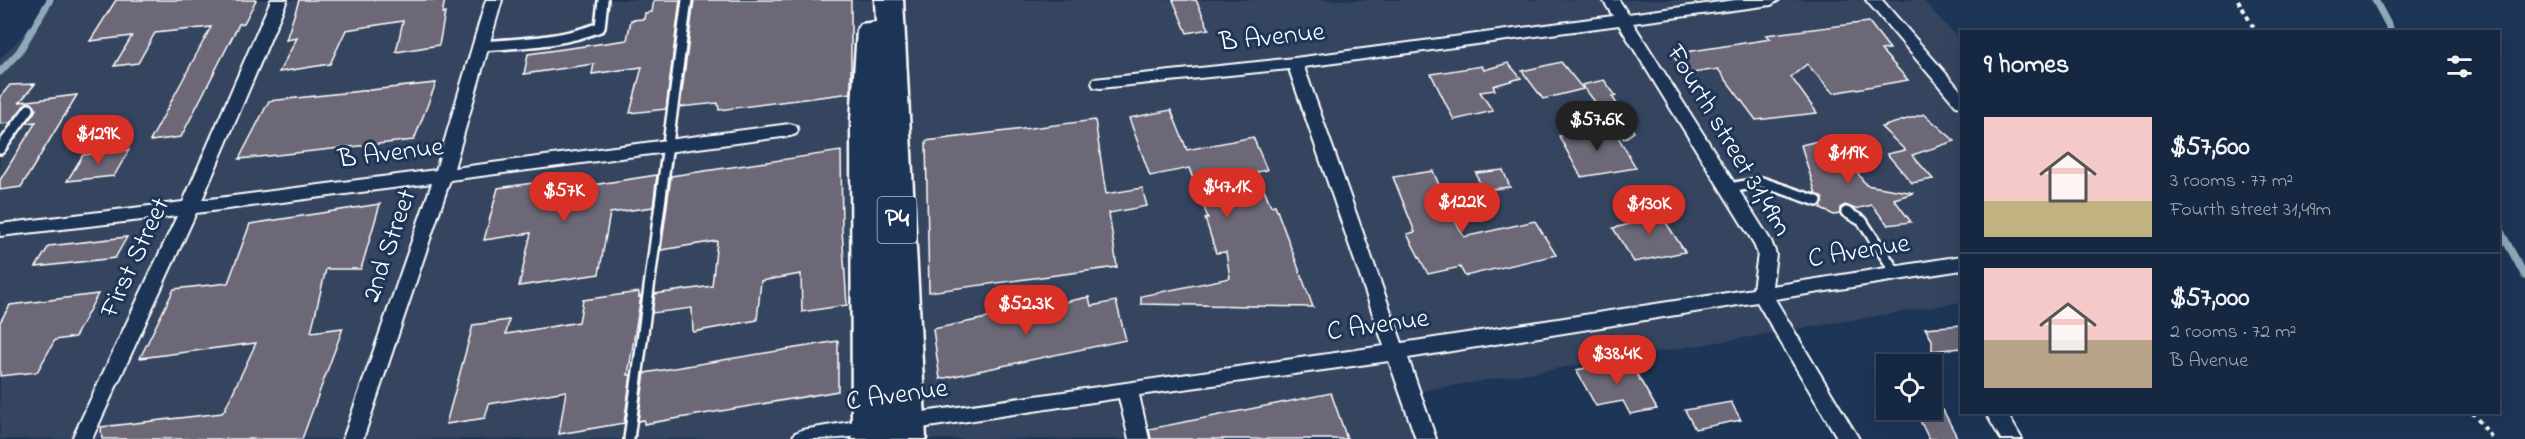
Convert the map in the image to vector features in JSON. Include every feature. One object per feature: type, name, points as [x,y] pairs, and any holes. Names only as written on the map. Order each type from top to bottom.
[{"type":"highway","name":"P4","points":[[871,0],[866,122],[871,433]]},
{"type":"highway","name":"P4","points":[[889,0],[907,431]]},
{"type":"street","name":"First Street","points":[[82,439],[190,208],[279,0]]},
{"type":"street","name":"2nd Street","points":[[353,439],[443,175],[494,0]]},
{"type":"street","name":"Fourth street 31,49m","points":[[1611,0],[1730,188],[1767,254],[1762,294]]},
{"type":"street","name":"B Avenue","points":[[1100,83],[1295,63],[1771,0]]},
{"type":"street","points":[[1874,0],[1960,100]]},
{"type":"street","points":[[1295,63],[1426,439]]},
{"type":"street","name":"B Avenue","points":[[0,230],[190,208],[790,130]]},
{"type":"street","name":"C Avenue","points":[[802,439],[907,431],[1127,389],[1396,352],[1960,263]]},
{"type":"street","points":[[1762,294],[1849,439]]},
{"type":"street","points":[[1127,389],[1139,439]]},
{"type":"street","points":[[1996,414],[2012,439]]},
{"type":"lane","points":[[481,46],[556,40],[584,34],[600,27],[603,0]]},
{"type":"lane","points":[[629,439],[687,0]]},
{"type":"lane","points":[[0,148],[29,109]]},
{"type":"lane","points":[[1730,188],[1762,182],[1817,201]]},
{"type":"lane","points":[[1846,212],[1862,221],[1896,273]]},
{"type":"path","points":[[2238,0],[2255,30]]},
{"type":"path","points":[[2474,414],[2493,439]]},
{"type":"shaded area","points":[[56,0],[1923,0],[1960,41],[1960,302],[1420,391],[1437,439],[0,439],[0,59]]},
{"type":"building","points":[[116,0],[256,0],[244,23],[239,24],[181,137],[150,141],[211,27],[155,33],[138,63],[114,66],[132,36],[90,41]]},
{"type":"building","points":[[299,0],[445,0],[439,45],[396,52],[403,21],[346,30],[330,64],[279,72],[297,38],[286,40]]},
{"type":"building","points":[[654,0],[680,0],[666,109],[630,113],[642,67],[592,74],[594,64],[524,74],[528,54],[627,40],[631,20],[644,19],[645,13],[652,12]]},
{"type":"building","points":[[694,0],[851,0],[851,93],[719,110],[718,103],[680,107]]},
{"type":"building","points":[[1173,0],[1196,0],[1209,29],[1187,33]]},
{"type":"building","points":[[1869,22],[1890,49],[1881,50],[1908,80],[1833,93],[1807,64],[1791,77],[1817,113],[1756,120],[1718,69],[1686,74],[1672,54],[1771,39],[1766,35]]},
{"type":"building","points":[[1561,62],[1583,89],[1543,99],[1522,71]]},
{"type":"building","points":[[1508,63],[1521,78],[1493,86],[1495,90],[1480,92],[1493,111],[1454,120],[1431,74],[1482,66],[1484,70]]},
{"type":"building","points":[[1604,80],[1616,96],[1612,96],[1634,132],[1624,139],[1582,85]]},
{"type":"building","points":[[436,83],[414,140],[239,159],[269,101]]},
{"type":"building","points":[[35,84],[20,102],[77,95],[21,187],[0,190],[0,180],[36,122],[27,123],[36,109],[33,104],[27,103],[10,123],[0,124],[0,97],[10,85]]},
{"type":"building","points":[[1171,110],[1187,150],[1253,137],[1267,170],[1257,172],[1271,206],[1275,205],[1313,307],[1141,304],[1141,296],[1230,278],[1226,252],[1216,253],[1205,218],[1208,218],[1189,168],[1150,176],[1129,118]]},
{"type":"building","points":[[1924,114],[1955,141],[1912,155],[1933,179],[1912,183],[1887,154],[1905,150],[1881,127]]},
{"type":"building","points":[[1095,120],[1106,194],[1142,188],[1147,206],[1109,213],[1117,267],[929,292],[926,141]]},
{"type":"building","points":[[1613,128],[1636,168],[1581,177],[1559,136]]},
{"type":"building","points":[[1826,139],[1840,157],[1847,157],[1866,185],[1914,193],[1894,199],[1911,222],[1888,225],[1872,205],[1855,209],[1845,205],[1840,208],[1840,214],[1834,215],[1821,209],[1823,199],[1816,194],[1801,145]]},
{"type":"building","points":[[129,150],[114,176],[67,181],[83,155]]},
{"type":"building","points":[[841,151],[842,230],[847,305],[802,312],[801,274],[761,281],[757,320],[693,332],[692,308],[652,313],[655,294],[712,286],[717,241],[661,250],[671,176]]},
{"type":"building","points":[[1503,170],[1510,187],[1482,190],[1476,173]]},
{"type":"building","points":[[1433,171],[1464,237],[1535,221],[1556,255],[1465,276],[1460,267],[1428,274],[1407,234],[1415,232],[1393,177]]},
{"type":"building","points":[[657,175],[653,207],[610,213],[599,274],[519,286],[531,233],[484,240],[498,188],[562,179],[560,190]]},
{"type":"building","points":[[380,204],[361,269],[326,269],[311,332],[343,328],[302,439],[102,439],[101,427],[222,413],[225,409],[256,343],[140,358],[174,289],[228,283],[250,224]]},
{"type":"building","points":[[1635,207],[1656,207],[1685,252],[1634,262],[1613,228],[1639,222]]},
{"type":"building","points":[[127,237],[115,258],[36,267],[49,246]]},
{"type":"building","points":[[639,292],[639,297],[641,296],[628,375],[631,375],[624,423],[559,434],[566,391],[489,404],[485,418],[446,424],[473,325],[509,320],[506,334],[579,322],[583,300]]},
{"type":"building","points":[[98,294],[75,337],[55,340],[37,372],[0,376],[0,322],[10,305]]},
{"type":"building","points":[[1089,297],[1091,306],[1116,301],[1126,340],[940,379],[933,329]]},
{"type":"building","points":[[1960,325],[1960,348],[1932,351],[1932,340],[1925,328]]},
{"type":"building","points":[[838,341],[838,391],[644,424],[644,420],[638,421],[645,373]]},
{"type":"building","points":[[1628,359],[1657,409],[1630,414],[1623,401],[1596,406],[1576,370]]},
{"type":"building","points":[[1331,393],[1347,439],[1151,439],[1149,429]]},
{"type":"building","points":[[1731,402],[1741,420],[1695,429],[1685,410]]},
{"type":"building","points":[[1943,410],[1958,439],[1929,439],[1920,420],[1942,420]]},
{"type":"waterway","points":[[0,72],[19,52],[50,0]]},
{"type":"waterway","points":[[2375,0],[2391,30]]},
{"type":"waterway","points":[[2500,230],[2525,276]]}]
